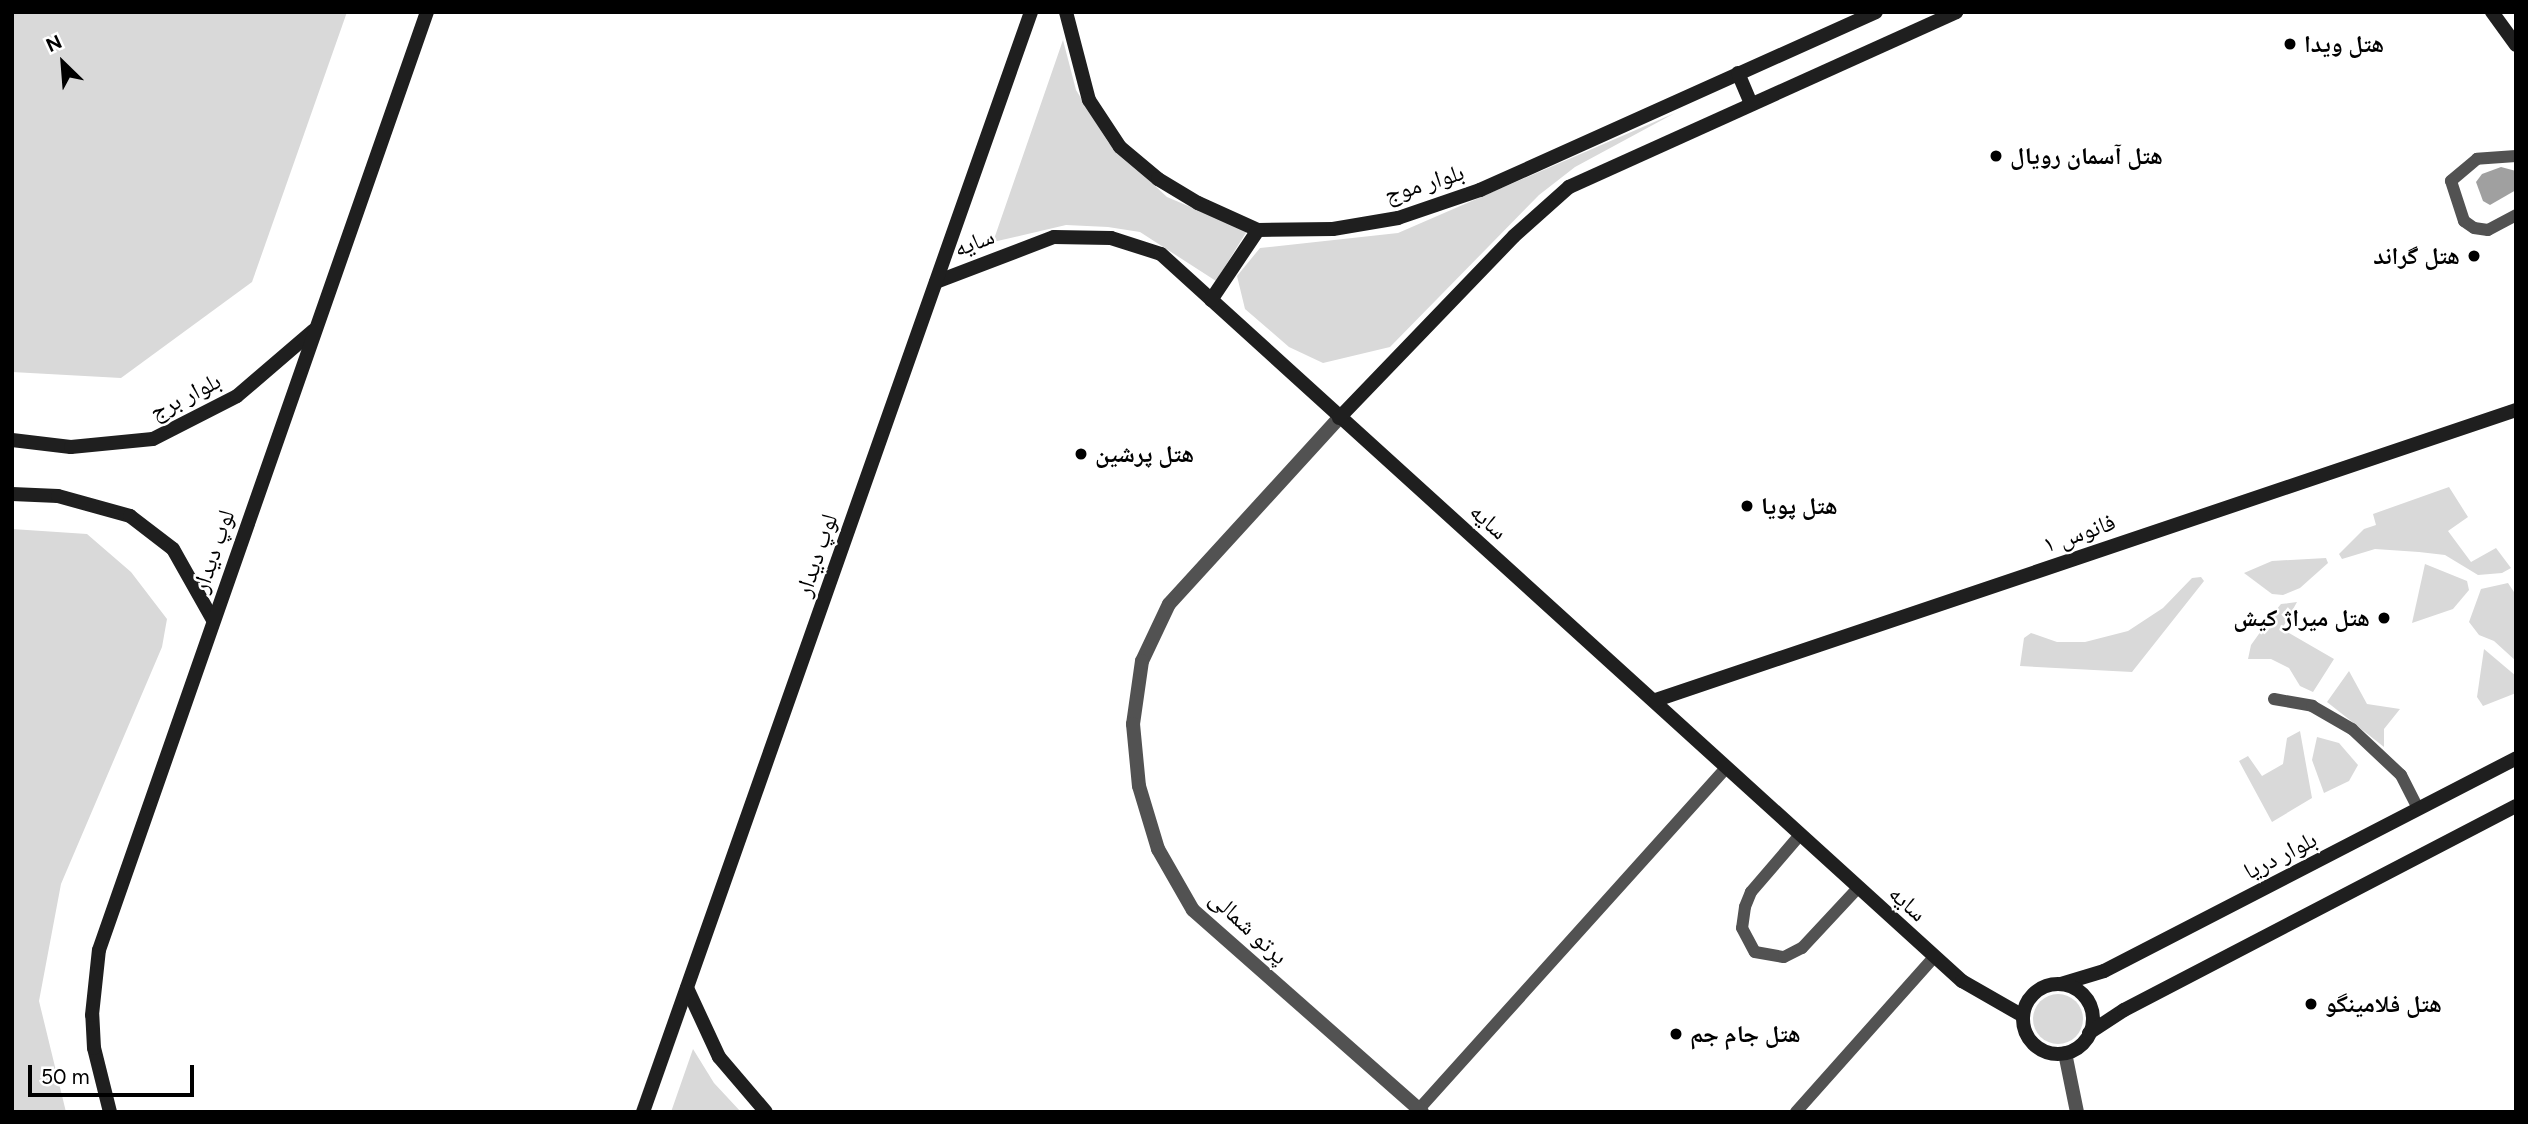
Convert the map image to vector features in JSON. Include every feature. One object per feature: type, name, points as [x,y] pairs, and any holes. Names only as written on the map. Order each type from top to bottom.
[{"type":"street","name":"لوپ دیدار","points":[[110,1112],[92,1026],[99,950],[427,12]]},
{"type":"street","name":"لوپ دیدار","points":[[643,1112],[1031,12]]},
{"type":"street","name":"بلوار موج","points":[[1066,12],[1089,100],[1120,147],[1188,197],[1258,230],[1333,229],[1398,218],[1480,190],[1876,12]]},
{"type":"street","points":[[1339,418],[1514,236],[1569,187],[1956,12]]},
{"type":"street","points":[[2492,12],[2516,46]]},
{"type":"street","points":[[1738,74],[1751,103]]},
{"type":"street","points":[[1211,300],[1258,230]]},
{"type":"street","name":"سایه","points":[[936,282],[1054,237],[1111,238],[1161,254],[1339,418],[1656,700],[1724,770],[1934,957],[1962,981],[2023,1016]]},
{"type":"street","name":"بلوار برج","points":[[12,440],[71,447],[153,439],[237,396],[315,330]]},
{"type":"street","name":"فانوس ۱","points":[[1656,700],[2516,410]]},
{"type":"street","name":"پرتو شمالی","points":[[1339,418],[1169,604],[1142,660],[1133,724],[1139,786],[1158,849],[1194,910],[1420,1111]]},
{"type":"street","points":[[12,494],[58,496],[130,516],[173,549],[213,620]]},
{"type":"street","name":"بلوار دریا","points":[[2061,985],[2104,971],[2516,758]]},
{"type":"street","points":[[2065,1053],[2123,1010],[2512,811]]},
{"type":"street","points":[[2065,1053],[2034,1045],[2023,1016],[2040,989],[2061,985],[2088,1002],[2092,1023],[2090,1033]]},
{"type":"street","points":[[687,988],[719,1057],[766,1112]]},
{"type":"street","points":[[2065,1053],[2077,1112]]},
{"type":"lane","points":[[2516,156],[2477,159],[2451,181],[2464,221],[2474,228],[2488,230],[2516,215]]},
{"type":"lane","points":[[2274,699],[2312,706],[2352,730],[2401,775],[2418,808]]},
{"type":"lane","points":[[1420,1111],[1724,770]]},
{"type":"lane","points":[[1799,836],[1751,892],[1745,907],[1742,928],[1746,942],[1755,952],[1784,957],[1802,948],[1858,888]]},
{"type":"lane","points":[[1796,1112],[1934,957]]},
{"type":"shaded area","points":[[12,12],[347,12],[252,282],[121,378],[12,372]]},
{"type":"shaded area","points":[[1063,40],[1076,90],[1108,142],[1167,197],[1247,231],[1216,281],[1140,232],[1066,225],[993,242]]},
{"type":"shaded area","points":[[1675,113],[1575,167],[1539,195],[1390,347],[1323,363],[1289,347],[1245,309],[1237,276],[1260,248],[1398,233]]},
{"type":"shaded area","points":[[2501,167],[2516,171],[2516,190],[2490,205],[2483,201],[2476,182],[2482,174]]},
{"type":"shaded area","points":[[2449,487],[2468,517],[2448,531],[2471,562],[2496,548],[2511,568],[2502,573],[2478,575],[2445,555],[2375,549],[2342,559],[2339,554],[2364,529],[2376,525],[2373,514]]},
{"type":"shaded area","points":[[12,529],[87,534],[131,572],[167,619],[162,647],[61,884],[39,1001],[66,1112],[12,1112]]},
{"type":"shaded area","points":[[2326,558],[2328,563],[2300,588],[2283,595],[2272,594],[2244,573],[2272,561]]},
{"type":"shaded area","points":[[2425,564],[2467,581],[2469,590],[2453,609],[2412,623]]},
{"type":"shaded area","points":[[2201,577],[2204,581],[2132,672],[2020,666],[2024,638],[2031,633],[2057,642],[2085,642],[2128,631],[2163,608],[2192,578]]},
{"type":"shaded area","points":[[2508,583],[2516,595],[2516,661],[2494,641],[2479,635],[2469,622],[2481,589]]},
{"type":"shaded area","points":[[2297,602],[2282,629],[2334,659],[2313,692],[2300,686],[2289,668],[2271,659],[2248,659],[2251,645],[2281,604]]},
{"type":"shaded area","points":[[2484,649],[2516,676],[2516,693],[2483,706],[2477,697]]},
{"type":"shaded area","points":[[2349,671],[2367,704],[2400,709],[2384,729],[2384,747],[2327,702]]},
{"type":"shaded area","points":[[2300,731],[2312,798],[2272,822],[2239,761],[2248,756],[2262,776],[2283,764],[2287,738]]},
{"type":"shaded area","points":[[2317,737],[2339,743],[2358,765],[2349,781],[2324,793],[2312,760]]},
{"type":"shaded area","points":[[2058,994],[2075,1002],[2083,1019],[2075,1036],[2058,1044],[2041,1036],[2033,1019],[2041,1002]]},
{"type":"shaded area","points":[[693,1049],[714,1083],[741,1112],[671,1112]]},
{"type":"place","name":"هتل ویدا","points":[[2290,44]]},
{"type":"place","name":"هتل آسمان رویال","points":[[1996,156]]},
{"type":"place","name":"هتل گراند","points":[[2474,256]]},
{"type":"place","name":"هتل پرشین","points":[[1081,454]]},
{"type":"place","name":"هتل پویا","points":[[1747,506]]},
{"type":"place","name":"هتل میراژ کیش","points":[[2384,618]]},
{"type":"place","name":"هتل فلامینگو","points":[[2311,1004]]},
{"type":"place","name":"هتل جام جم","points":[[1676,1034]]}]
